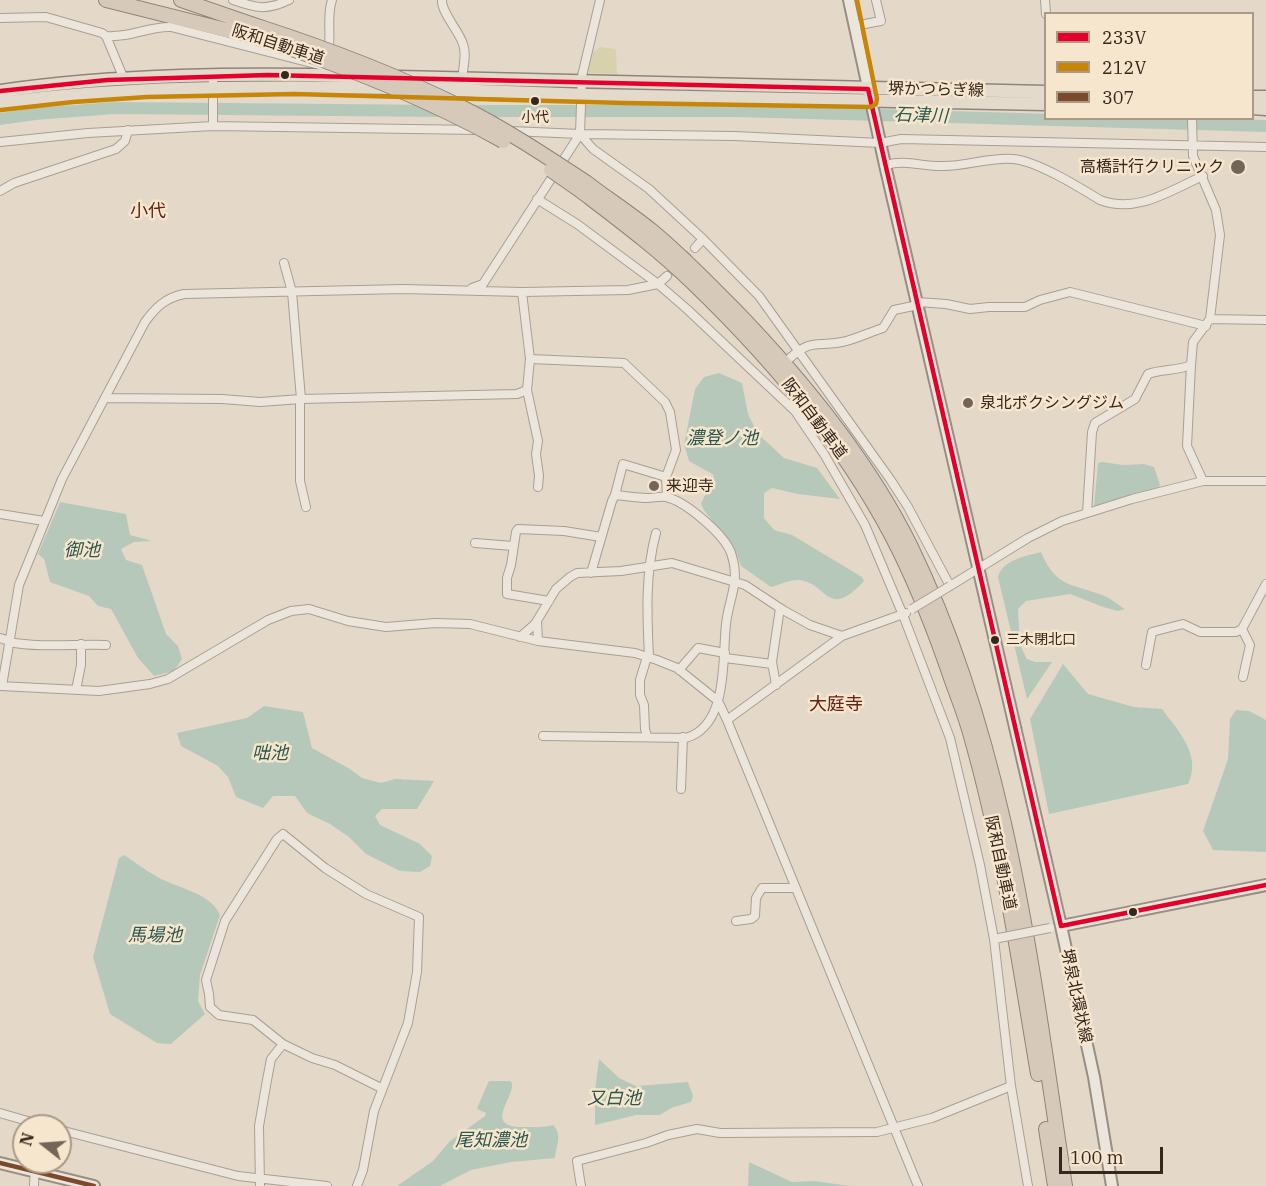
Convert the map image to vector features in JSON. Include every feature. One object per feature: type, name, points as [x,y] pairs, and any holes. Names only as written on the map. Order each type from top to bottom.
[{"type":"highway","points":[[105,0],[259,32]]},
{"type":"highway","name":"阪和自動車道","points":[[137,0],[259,32]]},
{"type":"highway","name":"阪和自動車道","points":[[184,0],[459,117],[584,187],[651,230],[699,274],[775,351],[819,403],[858,460],[910,545],[938,607],[982,737],[1010,845],[1025,925],[1065,1186]]},
{"type":"highway","name":"阪和自動車道","points":[[584,187],[692,282],[767,358],[809,409],[847,462],[900,551],[926,609],[972,739],[1014,927],[1054,1186]]},
{"type":"main road","name":"堺泉北環状線","points":[[849,0],[978,569],[1056,927],[1094,1077],[1112,1186]]},
{"type":"main road","name":"堺かつらぎ線","points":[[0,91],[38,85],[124,79],[213,86],[324,71],[462,79],[581,93]]},
{"type":"main road","name":"堺かつらぎ線","points":[[0,103],[98,92],[213,86],[461,89],[1044,104]]},
{"type":"main road","name":"堺かつらぎ線","points":[[870,100],[1044,92]]},
{"type":"main road","points":[[1056,927],[1266,885]]},
{"type":"main road","points":[[57,1174],[94,1186]]},
{"type":"street","points":[[233,0],[257,9],[275,7],[289,0]]},
{"type":"street","points":[[0,18],[46,17],[106,36],[120,37],[163,26],[171,27],[324,71],[330,42],[328,14],[332,0]]},
{"type":"street","points":[[442,0],[442,5],[465,48],[462,79]]},
{"type":"street","points":[[467,289],[483,284],[580,134],[581,93],[600,0]]},
{"type":"street","points":[[854,26],[880,21],[876,0]]},
{"type":"street","points":[[106,36],[124,79]]},
{"type":"street","points":[[213,86],[213,125]]},
{"type":"street","points":[[1192,120],[1192,156],[1203,176],[1219,223],[1219,245],[1208,322],[1193,342],[1191,365],[1187,446],[1203,481]]},
{"type":"street","points":[[0,142],[59,135],[213,125],[1266,147]]},
{"type":"street","points":[[0,191],[14,183],[116,149],[125,141],[128,130]]},
{"type":"street","points":[[580,134],[592,149],[649,189],[703,239],[759,296],[890,478],[950,586]]},
{"type":"street","points":[[885,165],[914,162],[930,166],[948,166],[1011,159],[1028,161],[1100,200],[1123,206],[1138,205],[1203,176]]},
{"type":"street","points":[[537,199],[576,224],[658,284],[795,411],[824,454],[865,525],[903,615],[950,738],[996,939],[1011,1086],[1028,1186]]},
{"type":"street","points":[[695,248],[703,239]]},
{"type":"street","points":[[284,263],[292,292],[301,399],[300,481],[306,507]]},
{"type":"street","points":[[667,276],[658,284],[628,290],[522,292],[403,289],[184,294],[173,296],[160,303],[145,322],[62,479],[44,521],[19,585],[1,686],[99,691],[150,684],[168,679],[268,620],[291,611],[309,609],[348,621],[386,627],[435,623],[470,624],[538,642],[635,653],[679,670],[718,702],[727,720],[918,1186]]},
{"type":"street","points":[[522,292],[530,359],[527,390],[538,441],[536,454],[538,487]]},
{"type":"street","points":[[790,358],[811,344],[843,341],[883,328],[894,310],[917,304],[946,304],[970,309],[1025,307],[1040,300],[1070,292],[1208,322],[1266,320]]},
{"type":"street","points":[[530,359],[624,363],[665,402],[670,412],[676,450],[666,477],[667,497]]},
{"type":"street","points":[[1087,513],[1092,432],[1095,423],[1135,399],[1148,374],[1155,371],[1178,370],[1191,365]]},
{"type":"street","points":[[763,381],[771,374]]},
{"type":"street","points":[[105,398],[222,399],[260,402],[517,394],[527,390]]},
{"type":"street","points":[[591,573],[623,464],[666,477]]},
{"type":"street","points":[[727,720],[842,636],[903,615],[1028,538],[1062,521],[1203,481],[1266,482]]},
{"type":"street","points":[[543,736],[683,738],[695,735],[706,725],[718,702],[725,656],[724,635],[727,615],[736,583],[730,551],[707,521],[667,497],[615,495]]},
{"type":"street","points":[[0,514],[44,521]]},
{"type":"street","points":[[549,602],[507,594],[507,579],[518,529],[564,531],[602,537]]},
{"type":"street","points":[[647,736],[644,705],[640,695],[640,680],[648,657],[647,617],[650,566],[656,533]]},
{"type":"street","points":[[475,543],[513,546]]},
{"type":"street","points":[[520,637],[527,633],[537,621],[556,589],[577,573],[621,571],[672,562],[745,585],[810,625],[842,636]]},
{"type":"street","points":[[1146,665],[1152,632],[1183,624],[1200,632],[1236,632],[1242,629],[1266,584]]},
{"type":"street","points":[[776,685],[772,664],[780,608]]},
{"type":"street","points":[[537,621],[538,642]]},
{"type":"street","points":[[1242,629],[1250,645],[1243,677]]},
{"type":"street","points":[[0,638],[30,646],[106,645]]},
{"type":"street","points":[[76,690],[81,665],[81,644]]},
{"type":"street","points":[[679,670],[698,648],[725,656],[772,664]]},
{"type":"street","points":[[681,789],[683,738]]},
{"type":"street","points":[[357,1186],[363,1170],[374,1111],[408,1023],[417,972],[419,917],[366,894],[325,868],[283,834],[277,839],[230,912],[206,980],[210,1006],[219,1015],[253,1020],[283,1044],[312,1058],[335,1065],[381,1089]]},
{"type":"street","points":[[736,921],[751,919],[755,916],[756,898],[762,888],[795,888]]},
{"type":"street","points":[[996,939],[1056,927]]},
{"type":"street","points":[[260,1182],[259,1126],[271,1059],[283,1044]]},
{"type":"street","points":[[580,1186],[577,1161],[689,1130],[773,1134],[810,1131],[877,1132],[932,1118],[1011,1086]]},
{"type":"street","points":[[72,1133],[260,1182],[327,1186]]},
{"type":"shaded area","points":[[601,47],[616,49],[617,74],[586,73],[591,53]]},
{"type":"water","name":"濃登ノ池","points":[[719,373],[742,383],[748,414],[758,434],[784,458],[817,468],[840,499],[772,488],[764,493],[764,518],[774,530],[792,535],[862,577],[864,581],[852,593],[835,599],[828,597],[809,583],[799,580],[771,587],[741,566],[736,552],[704,510],[701,504],[714,475],[689,461],[684,445],[695,389],[704,377]]},
{"type":"water","points":[[1098,463],[1123,465],[1144,464],[1154,467],[1160,485],[1157,489],[1094,506]]},
{"type":"water","name":"御池","points":[[60,502],[126,514],[130,535],[152,541],[134,542],[121,549],[126,560],[142,565],[166,634],[178,646],[182,659],[174,671],[154,676],[138,658],[111,609],[98,606],[89,596],[50,582],[44,559],[38,554]]},
{"type":"water","points":[[1041,552],[1053,573],[1060,579],[1105,596],[1125,609],[1118,611],[1103,607],[1070,594],[1026,601],[1018,609],[1020,645],[1027,659],[1035,662],[1052,662],[1027,699],[998,577],[1000,571],[1009,563]]},
{"type":"water","points":[[1063,664],[1088,694],[1134,707],[1162,709],[1187,744],[1192,763],[1192,773],[1188,784],[1049,814],[1030,719]]},
{"type":"water","name":"咄池","points":[[264,706],[303,712],[312,748],[362,778],[381,783],[395,779],[434,781],[417,809],[382,809],[375,816],[380,825],[420,844],[432,856],[430,866],[420,872],[400,871],[366,854],[349,837],[330,824],[307,813],[295,796],[273,796],[263,808],[236,797],[228,777],[218,766],[181,746],[177,733],[247,718]]},
{"type":"water","points":[[1236,710],[1249,711],[1266,720],[1266,852],[1213,850],[1203,831],[1228,759],[1230,719]]},
{"type":"water","name":"馬場池","points":[[124,855],[164,880],[192,891],[209,901],[220,915],[200,975],[198,1001],[205,1014],[171,1044],[157,1043],[110,1014],[93,957],[119,858]]},
{"type":"water","name":"又白池","points":[[599,1059],[619,1078],[636,1086],[688,1082],[693,1096],[691,1102],[671,1108],[660,1115],[636,1115],[595,1125],[595,1090]]},
{"type":"water","name":"尾知濃池","points":[[489,1081],[510,1081],[512,1083],[512,1089],[503,1111],[505,1123],[524,1127],[553,1125],[558,1133],[555,1158],[511,1162],[471,1170],[440,1186],[397,1186],[433,1161],[450,1141],[485,1116],[486,1113],[477,1109]]},
{"type":"water","points":[[749,1162],[792,1182],[814,1181],[850,1186],[748,1186]]},
{"type":"waterway","name":"石津川","points":[[0,119],[114,108],[443,111]]},
{"type":"waterway","name":"石津川","points":[[469,111],[738,111],[1044,120]]},
{"type":"waterway","name":"石津川","points":[[1055,120],[1266,126]]},
{"type":"tunnel","points":[[667,276],[695,248]]},
{"type":"transit line","name":"212V","points":[[1,110],[147,97],[294,94],[871,107],[876,104],[877,99],[857,0]]},
{"type":"transit line","name":"233V","points":[[0,91],[107,80],[268,75],[868,89],[1061,926]]},
{"type":"transit line","name":"233V","points":[[1061,926],[1266,885]]},
{"type":"transit line","name":"307","points":[[0,1163],[94,1186]]},
{"type":"place","name":"小代","points":[[535,101]]},
{"type":"place","name":"高橋計行クリニック","points":[[1238,167]]},
{"type":"place","name":"泉北ボクシングジム","points":[[968,403]]},
{"type":"place","name":"来迎寺","points":[[654,486]]},
{"type":"place","name":"三木閉北口","points":[[995,640]]},
{"type":"district","name":"小代","points":[[148,212]]},
{"type":"district","name":"大庭寺","points":[[836,705]]}]
